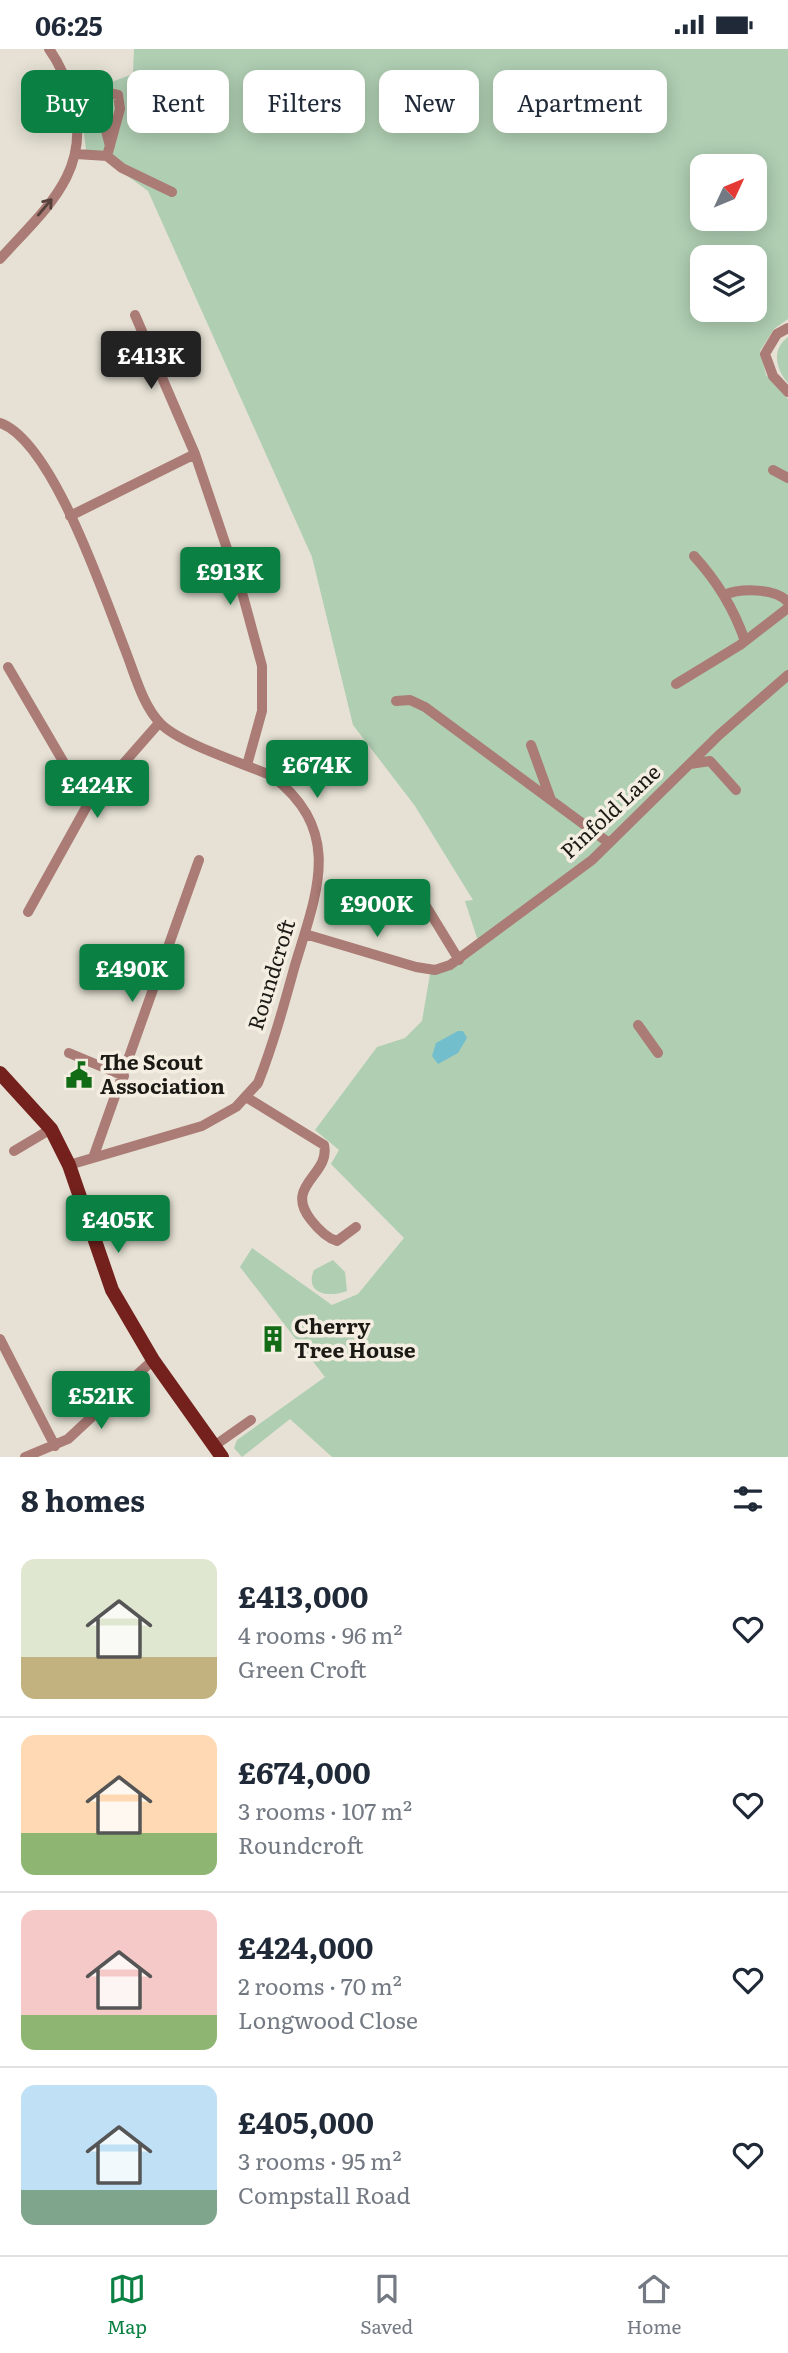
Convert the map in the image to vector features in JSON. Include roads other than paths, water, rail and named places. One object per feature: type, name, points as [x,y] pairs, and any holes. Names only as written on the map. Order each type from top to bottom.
[{"type":"main road","points":[[0,1073],[51,1129],[69,1165],[112,1290],[153,1360],[218,1451]]},
{"type":"street","points":[[49,49],[60,70]]},
{"type":"street","points":[[109,151],[120,109],[118,95],[113,94]]},
{"type":"street","points":[[0,259],[60,189],[78,148],[77,133]]},
{"type":"street","points":[[104,133],[109,151],[122,168],[172,192]]},
{"type":"street","points":[[78,148],[109,151]]},
{"type":"street","points":[[135,315],[195,454],[243,596],[262,666],[262,711],[247,765]]},
{"type":"street","points":[[788,328],[777,334],[765,354],[774,376],[788,392]]},
{"type":"street","name":"Roundcroft","points":[[0,422],[24,437],[42,460],[70,516],[142,694],[159,723],[180,737],[272,775],[290,791],[305,811],[315,832],[320,878],[268,1057],[258,1083],[246,1097],[220,1118],[202,1126],[69,1165]]},
{"type":"street","points":[[70,516],[195,454]]},
{"type":"street","points":[[773,470],[788,478]]},
{"type":"street","points":[[694,556],[710,573],[724,595],[745,641]]},
{"type":"street","points":[[724,595],[744,592],[776,593],[788,602]]},
{"type":"street","points":[[676,684],[745,641],[788,608]]},
{"type":"street","points":[[8,667],[88,804]]},
{"type":"street","name":"Pinfold Lane","points":[[454,962],[609,843],[690,764],[788,675]]},
{"type":"street","points":[[396,701],[410,700],[425,707],[609,843]]},
{"type":"street","points":[[28,912],[88,804],[159,723]]},
{"type":"street","points":[[531,745],[551,800]]},
{"type":"street","points":[[690,764],[710,761],[736,790]]},
{"type":"street","points":[[93,1158],[199,860]]},
{"type":"street","points":[[304,934],[416,967],[435,970],[454,962],[415,888]]},
{"type":"street","points":[[638,1025],[658,1053]]},
{"type":"street","points":[[69,1053],[124,1076]]},
{"type":"street","points":[[246,1097],[324,1145],[324,1155],[302,1196],[303,1210],[314,1223],[337,1241],[356,1227]]},
{"type":"street","points":[[14,1151],[51,1129]]},
{"type":"street","points":[[0,1339],[55,1446]]},
{"type":"street","points":[[25,1457],[55,1446],[78,1432],[153,1360]]},
{"type":"street","points":[[218,1451],[251,1419]]},
{"type":"water","points":[[463,1031],[467,1038],[458,1053],[438,1064],[432,1056],[436,1043]]},
{"type":"place","name":"The Scout Association","points":[[79,1075]]},
{"type":"place","name":"Cherry Tree House","points":[[273,1339]]}]
